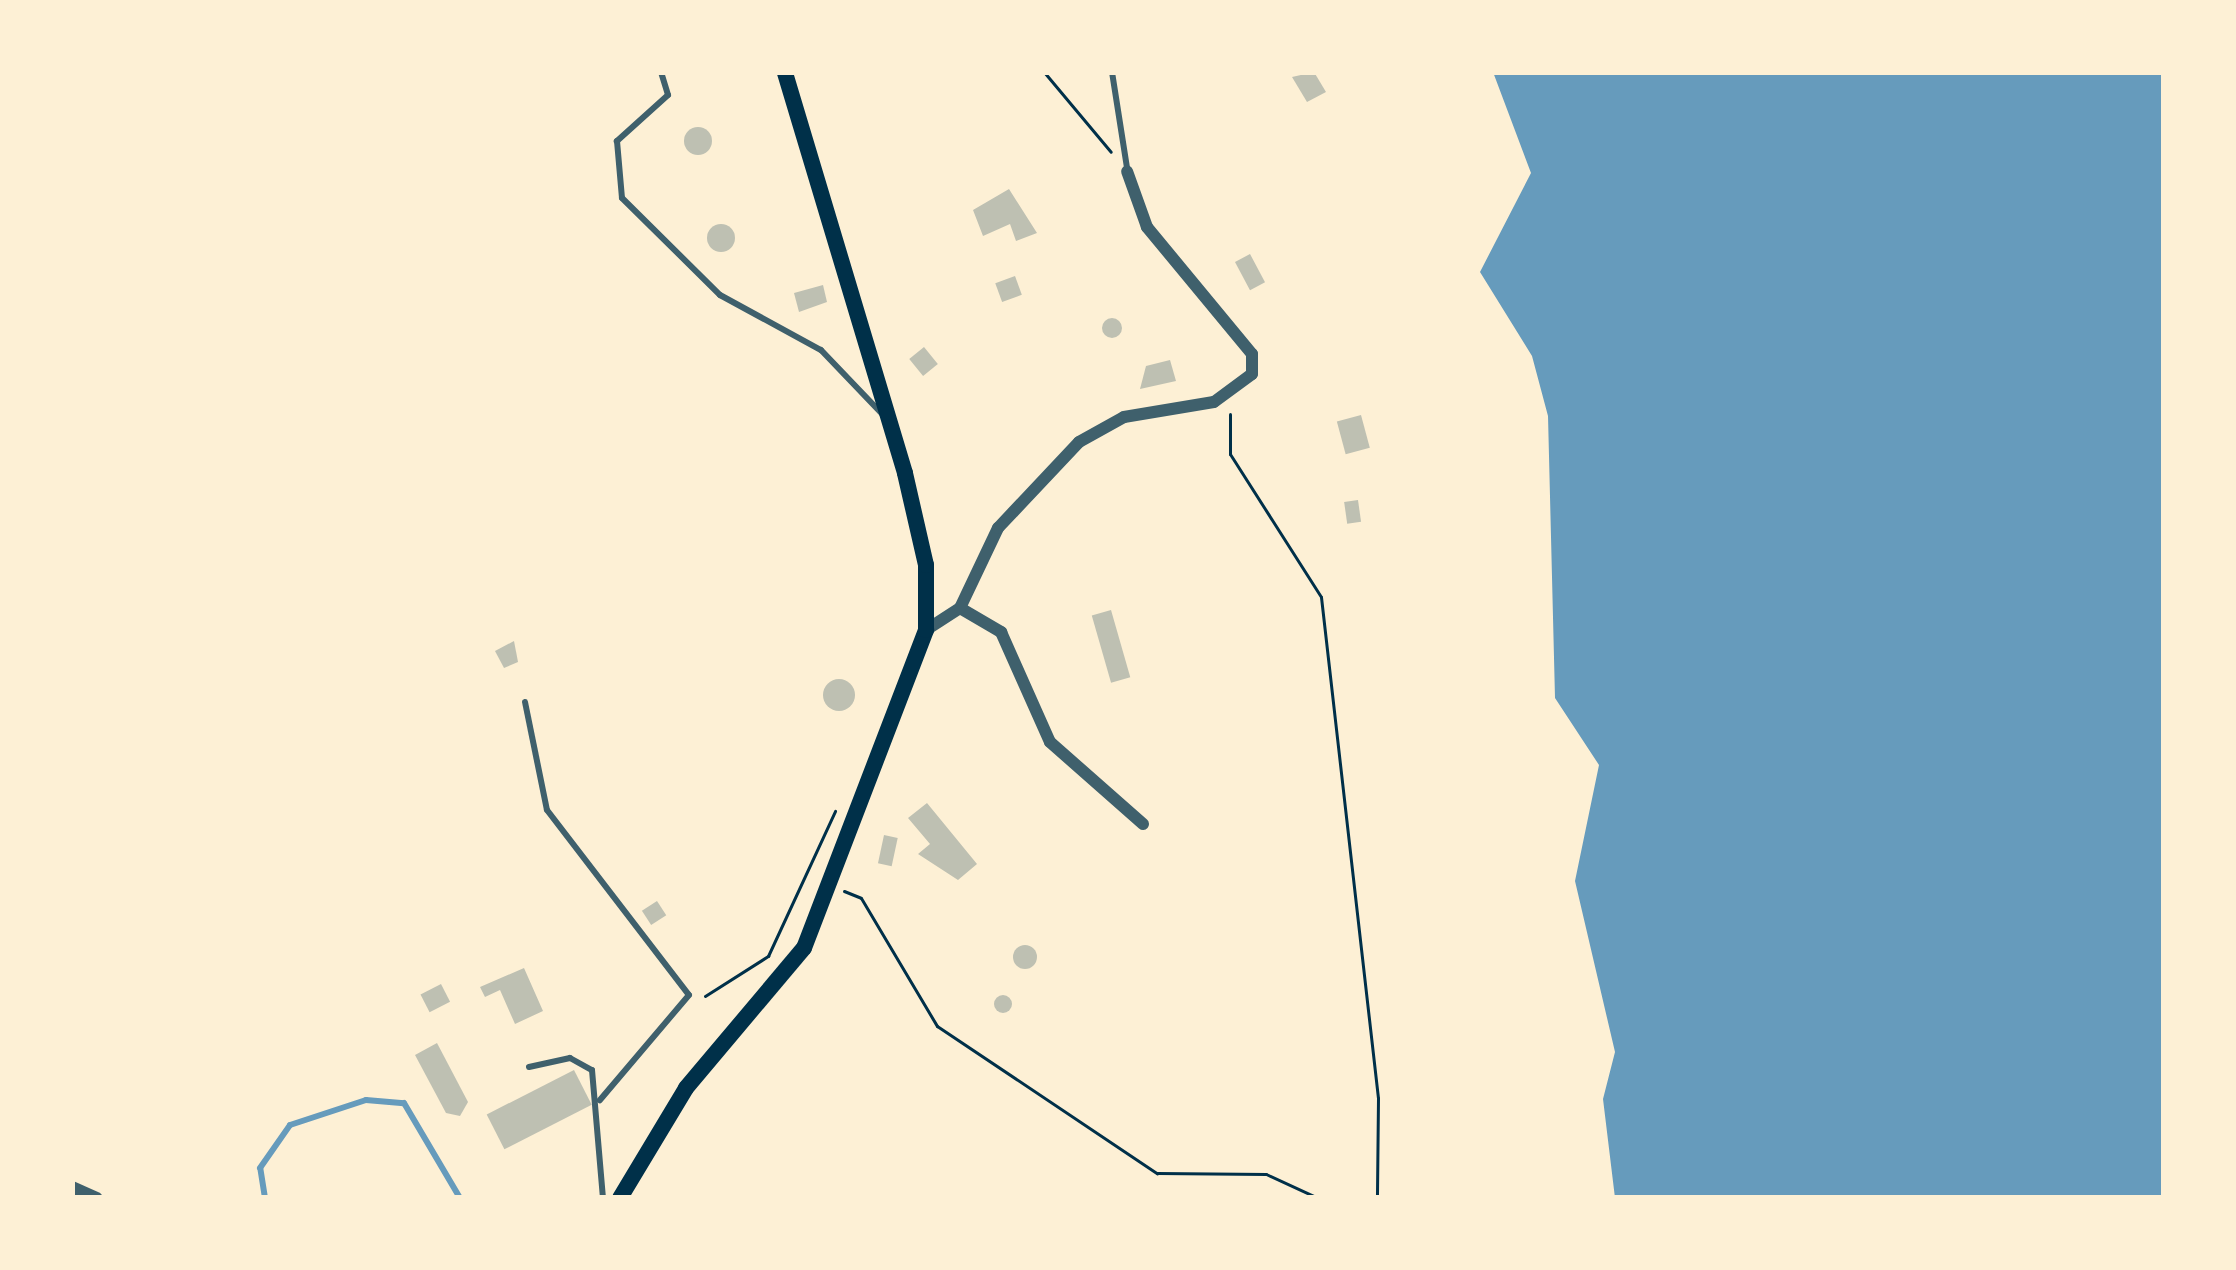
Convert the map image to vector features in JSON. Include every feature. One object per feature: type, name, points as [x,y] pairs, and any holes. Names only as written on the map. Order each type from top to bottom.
[{"type":"main road","points":[[620,1198],[676,1102],[792,966],[831,886],[926,630],[926,565],[887,416],[784,72]]},
{"type":"street","points":[[926,630],[960,608],[998,528],[1072,448],[1124,417],[1230,394],[1255,360],[1165,254],[1127,171]]},
{"type":"street","points":[[960,608],[1001,632],[1050,742],[1143,824]]},
{"type":"street","points":[[72,1186],[97,1198]]},
{"type":"lane","points":[[661,72],[668,95],[617,141],[622,198],[720,295],[821,350],[859,400],[887,416]]},
{"type":"lane","points":[[1112,72],[1127,171]]},
{"type":"lane","points":[[525,702],[547,810],[689,995],[600,1100],[593,1163],[603,1198]]},
{"type":"lane","points":[[530,1067],[579,1060],[600,1100]]},
{"type":"path","points":[[1044,72],[1127,171]]},
{"type":"path","points":[[1230,394],[1230,454],[1321,598],[1378,1098],[1377,1198]]},
{"type":"path","points":[[689,995],[715,993],[768,956],[841,797]]},
{"type":"path","points":[[831,886],[861,898],[937,1026],[1157,1173],[1266,1174],[1318,1198]]},
{"type":"water","points":[[1493,72],[2164,72],[2164,1198],[1615,1198],[1603,1099],[1615,1052],[1575,881],[1599,765],[1555,698],[1548,416],[1532,356],[1480,272],[1531,173]]},
{"type":"building","points":[[1314,72],[1326,92],[1307,102],[1292,77]]},
{"type":"building","points":[[698,127],[708,131],[712,141],[708,151],[698,155],[688,151],[684,141],[688,131]]},
{"type":"building","points":[[1009,189],[1037,233],[1016,241],[1010,224],[983,236],[973,210]]},
{"type":"building","points":[[721,224],[731,228],[735,238],[731,248],[721,252],[711,248],[707,238],[711,228]]},
{"type":"building","points":[[1250,254],[1265,282],[1250,290],[1235,262]]},
{"type":"building","points":[[1015,276],[1022,295],[1002,302],[995,283]]},
{"type":"building","points":[[823,285],[827,302],[799,312],[794,293]]},
{"type":"building","points":[[1112,318],[1122,328],[1112,338],[1102,328]]},
{"type":"building","points":[[924,347],[938,364],[923,376],[909,359]]},
{"type":"building","points":[[1170,360],[1176,381],[1140,389],[1146,366]]},
{"type":"building","points":[[1361,415],[1370,448],[1346,454],[1337,421]]},
{"type":"building","points":[[1358,500],[1361,522],[1347,524],[1344,502]]},
{"type":"building","points":[[1111,610],[1130,677],[1111,683],[1092,616]]},
{"type":"building","points":[[514,641],[518,662],[504,668],[495,651]]},
{"type":"building","points":[[839,679],[850,684],[855,695],[850,706],[839,711],[828,706],[823,695],[828,684]]},
{"type":"building","points":[[927,803],[977,864],[958,880],[918,854],[930,844],[908,818]]},
{"type":"building","points":[[884,835],[898,838],[892,866],[878,863]]},
{"type":"building","points":[[657,901],[666,915],[651,925],[642,911]]},
{"type":"building","points":[[1025,945],[1034,948],[1034,966],[1025,969],[1016,966],[1013,957],[1016,948]]},
{"type":"building","points":[[524,968],[543,1011],[515,1024],[500,990],[485,997],[480,987]]},
{"type":"building","points":[[441,984],[450,1002],[430,1012],[421,994]]},
{"type":"building","points":[[1003,995],[1012,1004],[1003,1013],[994,1004]]},
{"type":"building","points":[[437,1043],[468,1102],[460,1116],[446,1113],[415,1055]]},
{"type":"building","points":[[574,1070],[592,1105],[504,1149],[487,1114]]},
{"type":"waterway","points":[[265,1198],[260,1168],[290,1125],[366,1100],[404,1103],[460,1198]]}]
